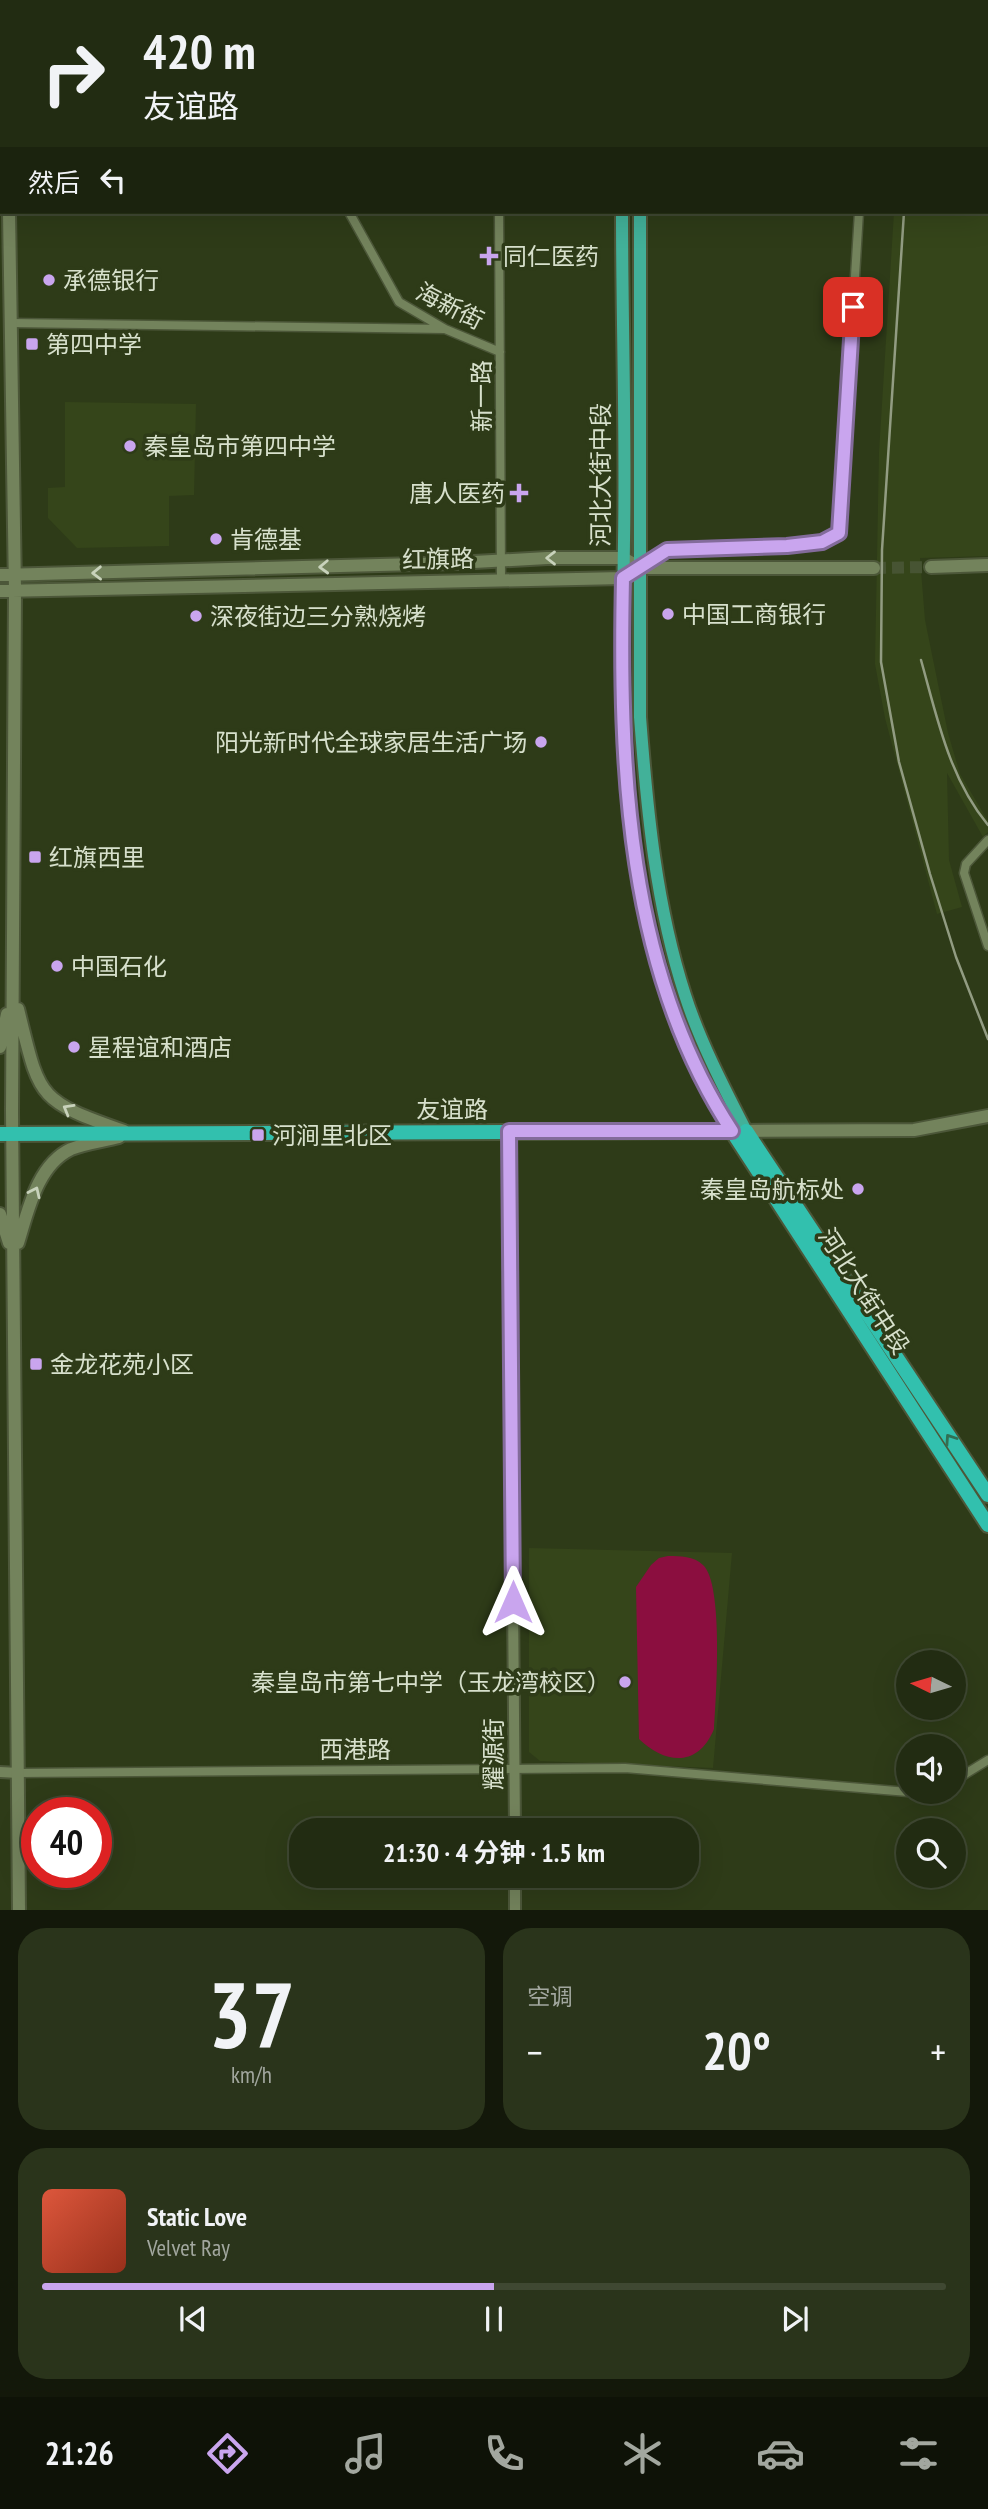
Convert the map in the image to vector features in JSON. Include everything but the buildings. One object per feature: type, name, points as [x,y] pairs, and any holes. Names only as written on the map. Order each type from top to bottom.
[{"type":"highway","name":"友谊路","points":[[7,1134],[739,1131]]},
{"type":"highway","points":[[739,1131],[988,1495]]},
{"type":"highway","name":"河北大街中段","points":[[739,1131],[988,1525]]},
{"type":"main road","points":[[9,214],[15,590],[13,990],[7,1134],[14,1256],[19,1773],[19,1894],[16,1910]]},
{"type":"main road","name":"河北大街中段","points":[[622,214],[624,755],[628,808],[640,881],[667,995],[687,1049],[712,1101],[739,1131]]},
{"type":"main road","points":[[640,214],[640,717],[658,887],[685,996],[739,1131]]},
{"type":"main road","points":[[0,575],[456,564],[501,559],[623,558],[641,568]]},
{"type":"main road","points":[[931,567],[988,565]]},
{"type":"main road","name":"红旗路","points":[[0,591],[623,578],[641,568],[874,568]]},
{"type":"main road","points":[[0,1048],[13,990]]},
{"type":"main road","points":[[13,990],[36,1080],[48,1096],[70,1112],[131,1134]]},
{"type":"main road","name":"友谊路","points":[[739,1131],[914,1130],[988,1116]]},
{"type":"main road","points":[[14,1256],[34,1190],[48,1170],[69,1150],[131,1134]]},
{"type":"main road","points":[[0,1214],[14,1256]]},
{"type":"main road","points":[[19,1894],[24,1910]]},
{"type":"street","name":"海新街","points":[[350,214],[399,302],[445,329],[500,352]]},
{"type":"street","name":"新一路","points":[[499,214],[501,580]]},
{"type":"street","points":[[641,568],[667,550],[787,546],[822,542],[839,533],[859,214]]},
{"type":"street","points":[[12,323],[445,329]]},
{"type":"street","points":[[988,839],[965,864],[964,873],[988,946]]},
{"type":"street","name":"耀源街","points":[[509,1131],[514,1818]]},
{"type":"street","points":[[966,1774],[988,1760]]},
{"type":"street","name":"西港路","points":[[0,1773],[625,1768],[896,1791]]},
{"type":"street","points":[[514,1888],[515,1910]]},
{"type":"shaded area","points":[[894,214],[988,214],[988,556],[920,558],[925,620],[948,733],[960,774],[988,821],[988,832],[983,837],[947,773],[949,860],[962,907],[937,914],[885,718],[875,664],[879,452]]},
{"type":"shaded area","name":"秦皇岛市第四中学","points":[[65,402],[196,404],[194,495],[169,496],[169,546],[77,548],[48,518],[48,488],[65,487]]},
{"type":"shaded area","name":"秦皇岛市第七中学（玉龙湾校区）","points":[[529,1548],[732,1553],[713,1768],[540,1761],[529,1752]]},
{"type":"shaded area","points":[[659,1558],[691,1558],[703,1565],[710,1576],[716,1617],[714,1729],[699,1751],[680,1758],[659,1753],[639,1739],[636,1587],[651,1565]]},
{"type":"tunnel","points":[[874,568],[931,567]]},
{"type":"railway","points":[[904,214],[882,550],[881,662],[899,762],[930,874],[956,957],[988,1039]]},
{"type":"railway","points":[[921,660],[954,767],[963,787],[988,825]]},
{"type":"place","name":"同仁医药","points":[[489,256]]},
{"type":"place","name":"承德银行","points":[[49,280]]},
{"type":"place","name":"第四中学","points":[[32,344]]},
{"type":"place","name":"秦皇岛市第四中学","points":[[130,446]]},
{"type":"place","name":"唐人医药","points":[[519,493]]},
{"type":"place","name":"肯德基","points":[[216,539]]},
{"type":"place","name":"中国工商银行","points":[[668,614]]},
{"type":"place","name":"深夜街边三分熟烧烤","points":[[196,616]]},
{"type":"place","name":"阳光新时代全球家居生活广场","points":[[541,742]]},
{"type":"place","name":"红旗西里","points":[[35,857]]},
{"type":"place","name":"中国石化","points":[[57,966]]},
{"type":"place","name":"星程谊和酒店","points":[[74,1047]]},
{"type":"place","name":"河涧里北区","points":[[258,1135]]},
{"type":"place","name":"秦皇岛航标处","points":[[858,1189]]},
{"type":"place","name":"金龙花苑小区","points":[[36,1364]]},
{"type":"place","name":"秦皇岛市第七中学（玉龙湾校区）","points":[[625,1682]]},
{"type":"route","points":[[513,1602],[509,1131],[732,1131],[712,1101],[687,1049],[667,995],[652,942],[628,808],[624,755],[623,578],[667,550],[787,546],[822,542],[839,533],[853,307]]}]
